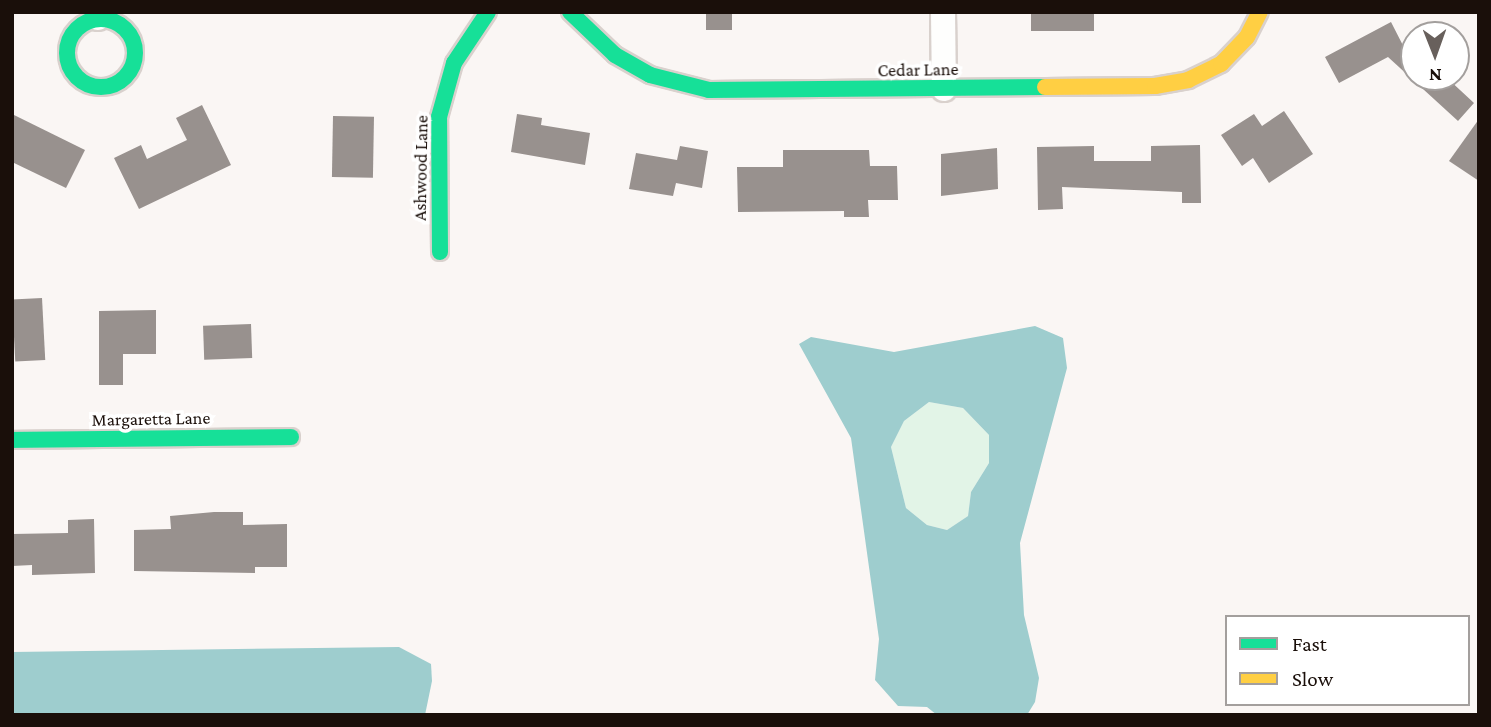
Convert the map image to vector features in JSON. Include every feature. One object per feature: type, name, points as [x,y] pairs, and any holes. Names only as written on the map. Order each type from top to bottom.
[{"type":"street","name":"Ashwood Lane","points":[[440,252],[439,117],[454,63],[488,12]]},
{"type":"street","name":"Cedar Lane","points":[[570,12],[632,66],[682,85],[709,90],[1155,86],[1188,80],[1235,51],[1260,12]]},
{"type":"street","points":[[943,12],[944,89]]},
{"type":"street","points":[[98,15],[119,23],[136,50],[131,72],[114,85],[103,88],[81,81],[68,62],[67,50],[77,29],[98,15]]},
{"type":"street","name":"Margaretta Lane","points":[[12,440],[291,437]]},
{"type":"green space","points":[[929,402],[963,408],[989,435],[989,463],[971,492],[968,516],[947,530],[927,525],[906,508],[891,447],[904,421]]},
{"type":"water","points":[[1035,326],[1063,338],[1067,368],[1020,543],[1024,615],[1039,678],[1035,702],[1027,715],[937,715],[927,707],[898,706],[875,680],[879,639],[851,438],[799,344],[811,337],[894,352]],"holes":[[[929,402],[963,408],[989,435],[989,463],[971,492],[968,516],[947,530],[927,525],[906,508],[891,447],[904,421]]]},
{"type":"water","points":[[399,647],[431,664],[432,681],[425,715],[12,715],[12,652]]},
{"type":"building","points":[[706,12],[732,12],[732,30],[706,30]]},
{"type":"building","points":[[1031,12],[1094,12],[1094,31],[1031,31]]},
{"type":"building","points":[[1391,22],[1400,40],[1400,68],[1388,57],[1339,83],[1325,57]]},
{"type":"building","points":[[1425,91],[1461,91],[1474,103],[1458,121]]},
{"type":"building","points":[[202,105],[231,165],[139,209],[114,158],[141,145],[147,159],[187,140],[176,118]]},
{"type":"building","points":[[1284,111],[1313,154],[1269,183],[1253,158],[1242,166],[1221,135],[1254,114],[1262,126]]},
{"type":"building","points":[[12,114],[85,150],[66,188],[12,162]]},
{"type":"building","points":[[517,114],[542,118],[541,125],[590,133],[585,165],[511,152]]},
{"type":"building","points":[[333,116],[374,117],[373,178],[332,177]]},
{"type":"building","points":[[1479,119],[1479,181],[1449,161]]},
{"type":"building","points":[[1200,145],[1201,203],[1182,203],[1182,192],[1062,187],[1063,209],[1038,210],[1037,147],[1094,146],[1094,161],[1151,161],[1151,146]]},
{"type":"building","points":[[680,146],[708,151],[702,188],[676,183],[673,196],[629,189],[636,153],[677,160]]},
{"type":"building","points":[[997,148],[998,189],[941,196],[941,154]]},
{"type":"building","points":[[783,150],[869,150],[870,166],[897,166],[898,200],[868,200],[869,217],[844,217],[844,211],[738,212],[737,167],[783,167]]},
{"type":"building","points":[[42,298],[45,360],[15,361],[12,300]]},
{"type":"building","points":[[156,310],[156,354],[123,354],[123,385],[99,385],[99,311]]},
{"type":"building","points":[[251,324],[252,358],[204,360],[203,326]]},
{"type":"building","points":[[243,512],[243,525],[287,524],[287,567],[255,567],[255,573],[134,571],[134,530],[171,529],[170,516]]},
{"type":"building","points":[[94,519],[95,573],[32,575],[32,565],[12,566],[12,534],[68,533],[68,520]]},
{"type":"traffic: fast","points":[[440,252],[439,117],[454,63],[488,12]]},
{"type":"traffic: fast","points":[[570,12],[615,55],[650,75],[709,90],[1045,87]]},
{"type":"traffic: fast","points":[[94,19],[108,19],[120,24],[130,34],[135,53],[130,72],[120,82],[108,87],[94,87],[82,82],[72,72],[67,60],[67,46],[72,34],[82,24],[94,19]]},
{"type":"traffic: fast","points":[[12,440],[291,437]]},
{"type":"traffic: slow","points":[[1045,87],[1155,86],[1188,80],[1221,64],[1247,37],[1260,12]]}]
